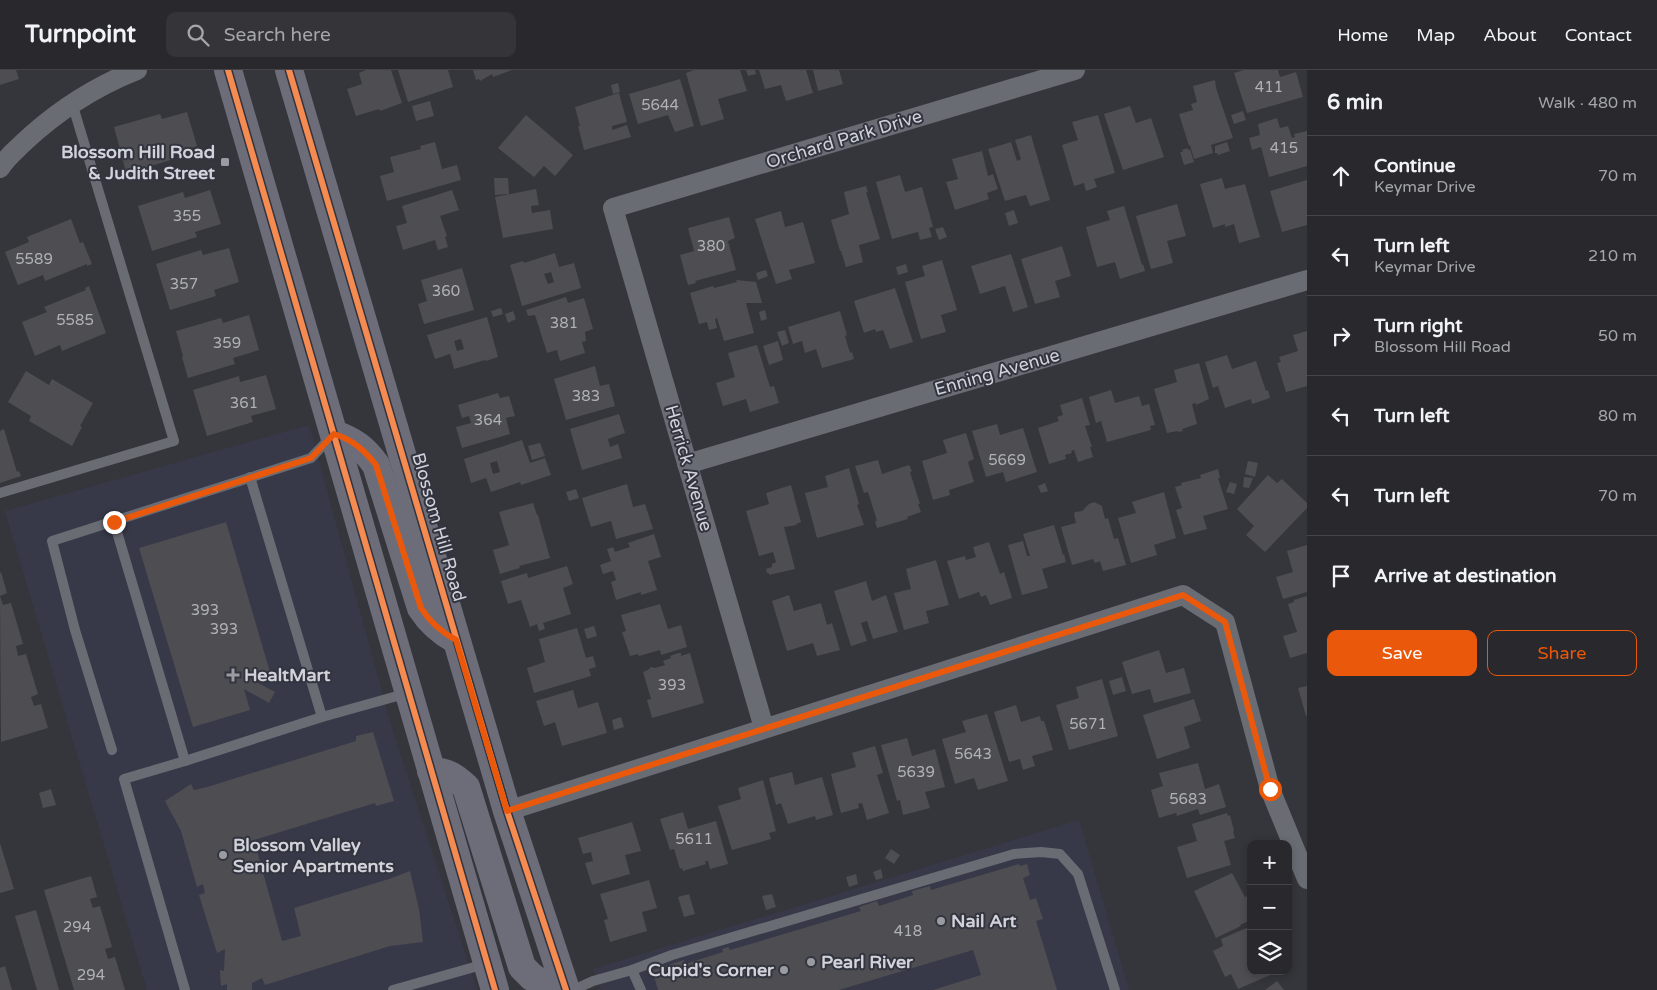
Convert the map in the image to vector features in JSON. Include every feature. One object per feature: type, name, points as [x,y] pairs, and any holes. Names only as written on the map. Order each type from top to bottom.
[{"type":"main road","points":[[228,70],[495,990]]},
{"type":"main road","name":"Blossom Hill Road","points":[[289,70],[507,811],[566,990]]},
{"type":"main road","points":[[334,434],[357,444],[376,465],[421,608],[428,619],[456,640]]},
{"type":"main road","points":[[431,771],[444,772],[466,787],[522,967],[532,977],[554,990]]},
{"type":"street","points":[[2,161],[41,126],[72,103],[110,80],[136,70]]},
{"type":"street","name":"Orchard Park Drive","points":[[613,208],[1075,70]]},
{"type":"street","name":"Herrick Avenue","points":[[613,208],[764,728]]},
{"type":"street","name":"Enning Avenue","points":[[688,464],[1307,280]]},
{"type":"street","points":[[507,811],[1183,595],[1225,622],[1270,789],[1307,879]]},
{"type":"lane","points":[[0,494],[174,441],[72,103]]},
{"type":"lane","points":[[112,750],[75,630],[52,540],[114,522],[311,458],[334,434]]},
{"type":"lane","points":[[250,478],[322,717]]},
{"type":"lane","points":[[114,522],[184,761]]},
{"type":"lane","points":[[185,990],[124,779],[322,717],[409,693]]},
{"type":"lane","points":[[573,990],[592,981],[632,970],[672,955],[1014,854],[1041,852],[1060,854],[1078,874],[1115,990]]},
{"type":"lane","points":[[392,990],[488,963]]},
{"type":"lane","points":[[632,970],[641,990]]},
{"type":"shaded area","points":[[309,425],[391,725],[477,990],[147,990],[5,511]]},
{"type":"shaded area","points":[[1079,820],[1129,990],[601,990],[593,969]]},
{"type":"building","points":[[0,70],[16,70],[19,79],[0,85]]},
{"type":"building","points":[[366,70],[391,70],[402,103],[380,111],[379,109],[356,116],[347,89],[362,84],[359,73]]},
{"type":"building","points":[[398,70],[448,70],[453,87],[408,102]]},
{"type":"building","points":[[473,70],[512,70],[493,77],[492,74],[480,81],[479,79],[476,80]]},
{"type":"building","points":[[694,70],[740,70],[747,91],[718,99],[724,119],[701,126],[686,73]]},
{"type":"building","points":[[746,70],[755,70],[756,74],[748,76]]},
{"type":"building","points":[[759,70],[806,70],[813,93],[786,101],[781,85],[765,89]]},
{"type":"building","points":[[813,70],[839,70],[843,84],[818,91]]},
{"type":"building","points":[[1244,70],[1278,70],[1280,77],[1296,72],[1303,97],[1247,113],[1234,73]]},
{"type":"building","points":[[680,79],[694,126],[675,132],[668,115],[638,124],[629,94]]},
{"type":"building","points":[[1215,80],[1233,138],[1211,145],[1213,153],[1194,159],[1179,114],[1193,110],[1191,104],[1197,102],[1193,86]]},
{"type":"building","points":[[618,83],[620,92],[613,94],[611,85]]},
{"type":"building","points":[[619,93],[627,122],[612,126],[612,130],[627,125],[631,137],[584,150],[575,107]]},
{"type":"building","points":[[430,101],[434,116],[416,121],[412,106]]},
{"type":"building","points":[[1130,106],[1136,123],[1151,118],[1164,157],[1123,170],[1104,114]]},
{"type":"building","points":[[1243,111],[1246,120],[1234,124],[1231,115]]},
{"type":"building","points":[[187,112],[197,146],[172,154],[174,159],[131,172],[132,175],[127,176],[114,127],[160,114],[162,119]]},
{"type":"building","points":[[526,115],[573,155],[555,176],[544,166],[534,177],[498,148]]},
{"type":"building","points":[[1098,115],[1115,173],[1094,179],[1097,187],[1086,191],[1084,183],[1074,186],[1062,145],[1078,140],[1072,122]]},
{"type":"building","points":[[1277,118],[1280,128],[1288,126],[1292,138],[1295,137],[1294,134],[1307,131],[1307,166],[1269,177],[1261,147],[1252,150],[1249,138],[1260,135],[1258,124]]},
{"type":"building","points":[[1031,135],[1050,200],[1030,206],[1026,195],[1005,201],[988,149],[1011,142],[1017,161],[1021,159],[1015,140]]},
{"type":"building","points":[[435,142],[442,169],[457,165],[461,180],[387,201],[380,176],[394,172],[390,157],[421,149],[420,146]]},
{"type":"building","points":[[1227,142],[1230,151],[1218,155],[1215,153],[1215,146]]},
{"type":"building","points":[[1187,148],[1188,150],[1190,149],[1194,162],[1184,165],[1180,152]]},
{"type":"building","points":[[982,151],[988,176],[993,174],[998,189],[987,193],[989,199],[955,210],[946,182],[958,179],[952,159]]},
{"type":"building","points":[[900,175],[905,192],[922,187],[933,227],[929,228],[932,237],[920,240],[918,232],[892,239],[876,182]]},
{"type":"building","points":[[494,178],[508,178],[509,194],[495,195]]},
{"type":"building","points":[[1222,178],[1225,189],[1245,184],[1260,237],[1239,243],[1234,224],[1225,227],[1225,224],[1213,228],[1200,184]]},
{"type":"building","points":[[1307,180],[1307,225],[1282,232],[1270,191]]},
{"type":"building","points":[[866,186],[868,192],[866,192],[880,239],[859,245],[863,262],[846,267],[831,220],[849,214],[844,192]]},
{"type":"building","points":[[536,189],[539,205],[531,206],[532,213],[550,210],[553,229],[503,238],[495,197]]},
{"type":"building","points":[[210,190],[221,224],[195,232],[197,237],[152,251],[138,206],[183,192],[185,198]]},
{"type":"building","points":[[452,190],[459,210],[440,216],[447,236],[445,237],[448,247],[438,250],[435,240],[403,250],[396,226],[407,223],[402,206]]},
{"type":"building","points":[[1177,204],[1186,236],[1167,241],[1173,263],[1151,269],[1136,216]]},
{"type":"building","points":[[1124,206],[1145,271],[1120,279],[1115,262],[1097,267],[1086,227],[1110,220],[1107,211]]},
{"type":"building","points":[[1014,210],[1018,223],[1009,226],[1005,213]]},
{"type":"building","points":[[781,211],[785,227],[803,222],[815,263],[789,270],[792,279],[776,284],[755,219]]},
{"type":"building","points":[[729,217],[735,238],[728,241],[736,270],[695,281],[696,283],[688,285],[680,255],[694,251],[688,228]]},
{"type":"building","points":[[71,219],[80,243],[83,242],[92,264],[87,266],[87,264],[45,281],[43,275],[18,285],[5,252],[29,242],[27,237]]},
{"type":"building","points":[[943,227],[947,237],[939,240],[935,229]]},
{"type":"building","points":[[1062,246],[1071,276],[1055,281],[1060,297],[1035,304],[1021,259]]},
{"type":"building","points":[[229,248],[239,282],[214,290],[216,296],[170,310],[156,264],[201,250],[203,255]]},
{"type":"building","points":[[555,253],[559,267],[574,263],[581,288],[522,306],[510,265],[523,261],[524,263]],"holes":[[[551,272],[554,282],[548,284],[544,274]]]},
{"type":"building","points":[[1011,254],[1028,307],[1013,312],[1005,286],[980,294],[971,266]]},
{"type":"building","points":[[942,260],[957,310],[941,315],[946,332],[921,339],[905,282],[925,276],[922,266]]},
{"type":"building","points":[[906,264],[908,272],[898,275],[896,267]]},
{"type":"building","points":[[462,268],[474,310],[424,324],[418,304],[427,301],[421,280]]},
{"type":"building","points":[[766,270],[768,276],[758,280],[756,273]]},
{"type":"building","points":[[736,280],[756,282],[762,303],[746,303],[754,333],[724,341],[717,318],[715,319],[717,328],[709,330],[707,322],[699,324],[690,293],[713,286],[714,288],[737,282]]},
{"type":"building","points":[[89,286],[106,333],[62,351],[60,345],[35,356],[22,322],[47,312],[44,307],[86,290],[85,288]]},
{"type":"building","points":[[895,288],[913,342],[890,349],[883,330],[876,332],[875,329],[864,333],[854,301]]},
{"type":"building","points":[[566,297],[568,303],[584,298],[593,329],[585,332],[586,341],[582,342],[585,353],[560,361],[557,350],[547,353],[535,315],[528,316],[526,310]]},
{"type":"building","points":[[501,308],[503,314],[493,317],[491,311]]},
{"type":"building","points":[[765,310],[767,319],[761,321],[759,312]]},
{"type":"building","points":[[513,311],[516,319],[508,323],[505,314]]},
{"type":"building","points":[[840,311],[847,335],[845,336],[850,353],[852,352],[854,359],[822,368],[816,349],[805,353],[802,341],[793,344],[788,327]]},
{"type":"building","points":[[249,315],[259,350],[233,358],[235,364],[188,378],[176,331],[221,318],[223,323]]},
{"type":"building","points":[[487,317],[498,357],[454,369],[450,354],[435,359],[427,335]],"holes":[[[461,339],[464,349],[457,351],[454,341]]]},
{"type":"building","points":[[785,330],[789,343],[782,346],[777,332]]},
{"type":"building","points":[[1307,331],[1307,386],[1286,392],[1277,363],[1281,362],[1279,357],[1298,351],[1293,335]]},
{"type":"building","points":[[778,341],[783,360],[769,365],[763,346]]},
{"type":"building","points":[[757,345],[770,387],[774,386],[779,403],[750,412],[746,399],[723,406],[716,383],[735,377],[728,353]]},
{"type":"building","points":[[1227,355],[1232,369],[1256,361],[1270,398],[1252,404],[1251,399],[1225,408],[1218,386],[1213,388],[1205,362]]},
{"type":"building","points":[[1199,363],[1209,399],[1196,405],[1196,403],[1192,404],[1197,424],[1182,429],[1183,431],[1167,433],[1154,389],[1177,382],[1174,370]]},
{"type":"building","points":[[595,366],[600,386],[609,384],[615,406],[566,420],[554,379]]},
{"type":"building","points":[[26,371],[49,385],[52,379],[93,403],[80,426],[82,427],[72,446],[29,421],[31,416],[8,402]]},
{"type":"building","points":[[266,375],[276,409],[251,416],[253,422],[207,436],[193,390],[239,376],[240,382]]},
{"type":"building","points":[[1111,390],[1115,403],[1139,396],[1142,406],[1149,404],[1155,425],[1150,426],[1151,430],[1107,442],[1101,421],[1096,423],[1089,397]]},
{"type":"building","points":[[498,393],[500,398],[509,396],[515,416],[506,418],[510,434],[462,448],[456,427],[471,423],[469,416],[462,418],[458,405]]},
{"type":"building","points":[[1082,398],[1090,425],[1085,426],[1092,447],[1090,447],[1093,457],[1078,462],[1074,450],[1071,451],[1072,453],[1065,455],[1066,459],[1049,464],[1038,428],[1059,421],[1057,417],[1063,415],[1060,405]]},
{"type":"building","points":[[619,414],[625,433],[608,439],[610,447],[618,444],[622,458],[582,470],[570,429]]},
{"type":"building","points":[[997,424],[1000,435],[1023,428],[1037,472],[1006,482],[1003,472],[986,477],[972,431]]},
{"type":"building","points":[[4,429],[17,472],[19,471],[21,476],[0,483],[0,431]]},
{"type":"building","points":[[966,433],[974,459],[968,462],[974,482],[949,490],[950,495],[933,500],[922,461],[947,453],[943,440]]},
{"type":"building","points":[[522,440],[530,463],[545,458],[551,475],[521,485],[520,482],[491,492],[486,478],[471,483],[464,459]],"holes":[[[497,461],[500,472],[493,474],[490,463]]]},
{"type":"building","points":[[540,443],[545,456],[532,460],[528,446]]},
{"type":"building","points":[[878,460],[882,474],[909,465],[921,512],[907,517],[908,519],[877,528],[875,521],[877,521],[868,492],[864,493],[855,466]]},
{"type":"building","points":[[1248,461],[1258,463],[1255,477],[1245,474]]},
{"type":"building","points":[[849,468],[859,504],[857,505],[864,525],[817,538],[805,493],[828,487],[825,476]]},
{"type":"building","points":[[1218,469],[1220,478],[1218,478],[1228,509],[1203,516],[1207,529],[1184,535],[1176,510],[1182,508],[1175,487],[1182,485],[1181,483],[1201,478],[1200,475]]},
{"type":"building","points":[[1268,475],[1277,483],[1282,479],[1307,503],[1307,508],[1265,552],[1246,535],[1254,526],[1237,509]]},
{"type":"building","points":[[1244,477],[1253,478],[1249,488],[1243,487]]},
{"type":"building","points":[[1230,482],[1237,484],[1234,494],[1226,492]]},
{"type":"building","points":[[1045,483],[1048,491],[1041,493],[1038,486]]},
{"type":"building","points":[[627,484],[633,507],[645,504],[653,529],[616,539],[611,521],[591,527],[582,498]]},
{"type":"building","points":[[791,485],[801,522],[797,525],[784,527],[795,569],[769,575],[766,569],[772,567],[772,564],[776,562],[773,552],[759,556],[746,511],[769,504],[766,493]]},
{"type":"building","points":[[576,489],[579,498],[569,501],[566,492]]},
{"type":"building","points":[[1164,492],[1176,538],[1154,545],[1157,555],[1131,563],[1118,518],[1136,513],[1132,502]]},
{"type":"building","points":[[1094,502],[1102,506],[1105,519],[1108,518],[1114,539],[1118,538],[1126,565],[1103,571],[1100,561],[1095,563],[1093,559],[1072,565],[1061,527],[1076,523],[1075,512],[1082,511]]},
{"type":"building","points":[[533,503],[550,558],[519,566],[520,568],[500,574],[493,550],[509,545],[499,512]]},
{"type":"building","points":[[226,522],[270,672],[249,678],[275,692],[269,703],[244,689],[250,710],[193,727],[139,548]]},
{"type":"building","points":[[1054,525],[1066,562],[1042,569],[1048,588],[1022,595],[1008,545],[1023,541],[1027,556],[1030,556],[1023,534]]},
{"type":"building","points":[[654,534],[661,557],[648,561],[657,590],[641,595],[641,592],[616,600],[611,582],[616,580],[613,571],[603,574],[600,565],[611,561],[607,549],[613,547],[615,552],[630,547],[628,543]]},
{"type":"building","points":[[989,542],[1000,574],[1004,572],[1012,598],[990,605],[986,595],[981,597],[979,592],[959,599],[947,561],[965,556],[966,560],[976,557],[973,547]]},
{"type":"building","points":[[1307,545],[1307,592],[1283,599],[1276,577],[1293,572],[1287,551]]},
{"type":"building","points":[[936,560],[949,605],[926,611],[929,623],[904,630],[894,593],[911,589],[906,569]]},
{"type":"building","points":[[567,566],[573,584],[563,588],[571,614],[543,623],[545,629],[539,631],[537,624],[530,627],[521,600],[508,604],[501,581],[527,573],[528,578]]},
{"type":"building","points":[[0,573],[7,593],[0,596]]},
{"type":"building","points":[[866,581],[872,601],[886,595],[898,632],[873,639],[867,621],[861,623],[867,641],[851,646],[834,591]]},
{"type":"building","points":[[789,595],[794,611],[821,603],[827,625],[832,623],[840,650],[817,656],[813,643],[787,651],[772,601]]},
{"type":"building","points":[[0,596],[3,605],[11,603],[23,644],[16,646],[18,656],[26,654],[38,694],[31,697],[34,706],[41,704],[48,728],[1,742]]},
{"type":"building","points":[[1307,596],[1307,653],[1290,658],[1283,636],[1297,632],[1288,604]]},
{"type":"building","points":[[660,604],[668,629],[681,625],[687,647],[661,655],[660,650],[639,656],[638,654],[630,656],[622,632],[626,631],[621,615]]},
{"type":"building","points":[[594,626],[597,636],[587,639],[584,629]]},
{"type":"building","points":[[577,628],[586,658],[593,656],[596,667],[589,669],[591,676],[534,693],[527,668],[545,662],[539,639]]},
{"type":"building","points":[[1159,650],[1166,673],[1184,668],[1191,693],[1154,703],[1150,689],[1132,694],[1122,662]]},
{"type":"building","points":[[681,653],[681,656],[690,653],[704,703],[652,718],[647,700],[651,699],[643,672],[651,667],[655,668],[665,665],[663,661]]},
{"type":"building","points":[[1122,677],[1126,691],[1113,695],[1109,681]]},
{"type":"building","points":[[1102,679],[1118,736],[1069,750],[1056,705],[1079,698],[1076,687]]},
{"type":"building","points":[[1307,686],[1307,716],[1306,716],[1298,688]]},
{"type":"building","points":[[573,690],[578,708],[598,702],[607,733],[562,746],[555,722],[544,726],[536,701]]},
{"type":"building","points":[[1194,699],[1201,721],[1184,727],[1190,748],[1157,759],[1143,715]]},
{"type":"building","points":[[1016,705],[1021,722],[1040,716],[1041,721],[1044,721],[1053,750],[1032,756],[1035,766],[1023,770],[1020,759],[1009,762],[994,712]]},
{"type":"building","points":[[987,714],[1008,781],[978,790],[974,778],[955,784],[942,739],[966,732],[962,721]]},
{"type":"building","points":[[621,717],[624,727],[614,730],[612,720]]},
{"type":"building","name":"Blossom Valley Senior Apartments","points":[[373,732],[394,801],[376,806],[375,803],[254,840],[282,941],[301,936],[294,908],[410,871],[419,909],[423,942],[390,946],[265,985],[262,978],[252,983],[252,990],[227,990],[227,984],[221,986],[220,970],[224,971],[225,949],[217,953],[199,895],[205,893],[203,884],[197,887],[181,831],[165,801],[191,784],[194,790],[207,787],[356,741],[356,736]]},
{"type":"building","points":[[907,738],[912,756],[935,749],[945,787],[925,792],[930,808],[903,815],[900,800],[897,801],[881,745]]},
{"type":"building","points":[[875,746],[883,773],[877,775],[889,813],[867,820],[862,803],[858,804],[859,808],[841,813],[831,774],[856,767],[852,753]]},
{"type":"building","points":[[1198,763],[1205,789],[1219,784],[1226,807],[1200,815],[1198,809],[1177,816],[1176,813],[1159,818],[1151,790],[1163,786],[1159,773]]},
{"type":"building","points":[[792,772],[795,785],[822,777],[833,815],[816,820],[815,816],[788,824],[781,803],[776,805],[769,778]]},
{"type":"building","points":[[763,780],[776,831],[769,833],[771,839],[732,850],[718,806],[741,799],[738,788]]},
{"type":"building","points":[[51,789],[56,805],[43,808],[39,793]]},
{"type":"building","points":[[683,812],[688,829],[716,821],[728,864],[710,869],[708,861],[705,861],[706,864],[683,871],[682,868],[680,869],[674,849],[670,850],[660,819]]},
{"type":"building","points":[[1227,813],[1228,816],[1230,815],[1235,838],[1224,841],[1231,865],[1187,878],[1177,847],[1197,841],[1192,824]]},
{"type":"building","points":[[632,822],[641,851],[625,855],[630,874],[592,885],[585,863],[593,861],[591,852],[583,854],[578,838]]},
{"type":"building","points":[[0,843],[14,889],[0,893]]},
{"type":"building","points":[[891,849],[900,855],[894,864],[885,858]]},
{"type":"building","points":[[1019,864],[1020,866],[1027,864],[1030,875],[1023,878],[1030,900],[1036,898],[1043,919],[1036,921],[1057,990],[933,990],[981,975],[973,950],[839,990],[658,990],[652,970],[684,960],[685,964],[723,952],[722,949],[728,947],[730,950],[861,911],[859,907],[877,901],[879,906],[913,895],[912,891],[930,886],[931,890]]},
{"type":"building","points":[[881,869],[883,878],[876,880],[873,872]]},
{"type":"building","points":[[1232,873],[1245,897],[1247,896],[1247,922],[1216,938],[1194,891]]},
{"type":"building","points":[[856,874],[858,884],[849,887],[846,877]]},
{"type":"building","points":[[91,876],[97,897],[90,899],[93,908],[100,906],[112,947],[105,949],[108,959],[115,957],[125,990],[74,990],[44,890]]},
{"type":"building","points":[[649,880],[657,908],[642,912],[647,931],[610,942],[604,920],[608,919],[600,894]]},
{"type":"building","points":[[689,894],[695,914],[684,917],[678,897]]},
{"type":"building","points":[[772,894],[776,907],[766,910],[762,896]]},
{"type":"building","points":[[36,910],[59,990],[37,990],[15,916]]},
{"type":"building","points":[[1247,928],[1247,975],[1270,975],[1238,989],[1231,974],[1225,977],[1213,951],[1223,946],[1221,939]]},
{"type":"building","points":[[5,966],[12,990],[0,990],[0,968]]},
{"type":"building","points":[[1277,981],[1284,990],[1265,990]]},
{"type":"cycle path","points":[[228,70],[495,990]]},
{"type":"cycle path","points":[[289,70],[507,811],[566,990]]},
{"type":"place","name":"Blossom Hill Road & Judith Street","points":[[225,162]]},
{"type":"place","name":"HealtMart","points":[[233,675]]},
{"type":"place","name":"Blossom Valley Senior Apartments","points":[[223,855]]},
{"type":"place","name":"Nail Art","points":[[941,921]]},
{"type":"place","name":"Pearl River","points":[[811,962]]},
{"type":"place","name":"Cupid's Corner","points":[[784,970]]},
{"type":"route","points":[[114,522],[311,458],[334,434],[357,444],[376,465],[421,608],[428,619],[456,640],[507,811],[1183,595],[1225,622],[1270,789]]}]
